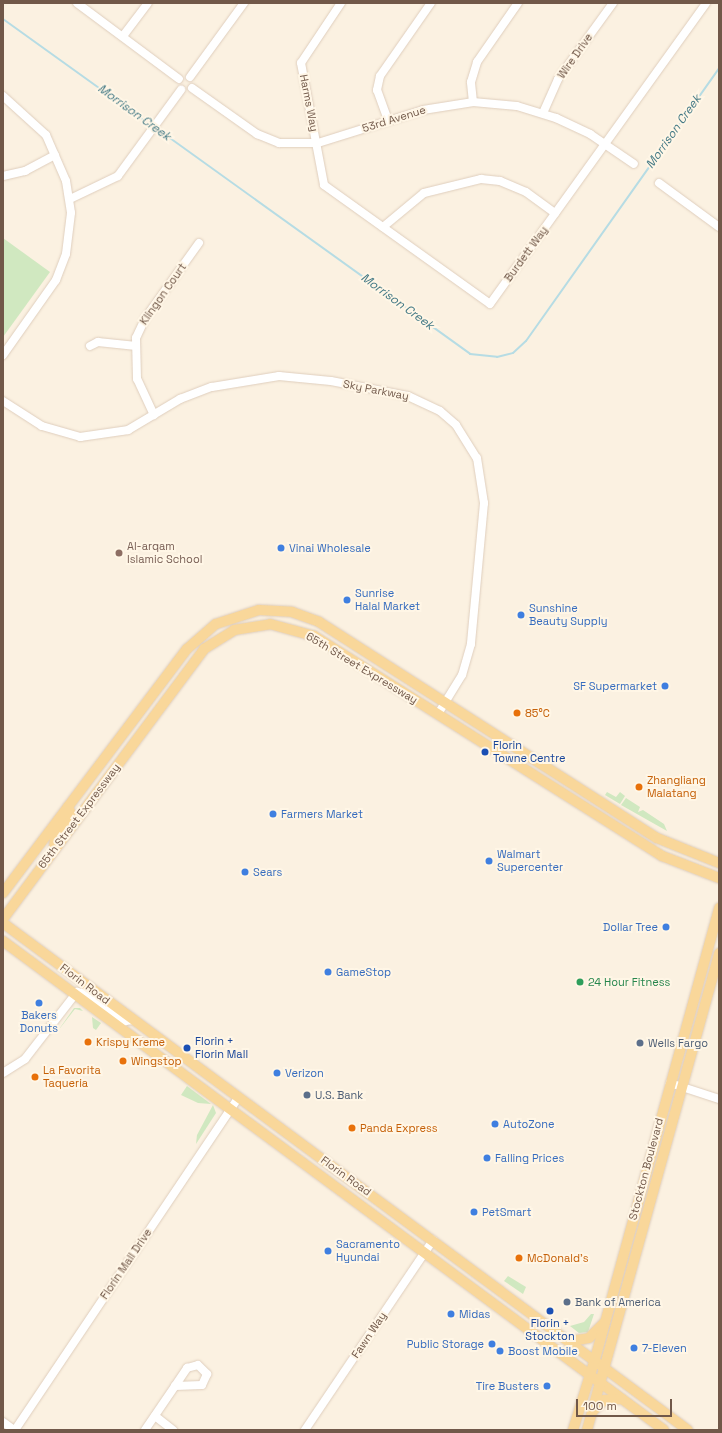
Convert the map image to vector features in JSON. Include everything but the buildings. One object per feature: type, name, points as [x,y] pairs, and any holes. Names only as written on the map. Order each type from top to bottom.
[{"type":"main road","name":"65th Street Expressway","points":[[3,893],[143,707],[203,633],[233,616],[267,609],[297,613],[319,622],[639,826],[678,848],[719,863]]},
{"type":"main road","name":"65th Street Expressway","points":[[3,919],[204,649],[220,637],[250,626],[291,627],[314,636],[667,859],[719,878]]},
{"type":"main road","points":[[141,733],[143,707]]},
{"type":"main road","points":[[130,724],[130,748]]},
{"type":"main road","points":[[76,820],[77,805],[91,786],[94,772]]},
{"type":"main road","points":[[541,779],[555,780],[582,797],[588,794]]},
{"type":"main road","points":[[589,810],[593,804],[598,805],[624,822],[639,826]]},
{"type":"main road","points":[[53,851],[55,837],[70,812],[68,806]]},
{"type":"main road","name":"Stockton Boulevard","points":[[573,1430],[588,1374],[595,1359],[719,908]]},
{"type":"main road","name":"Florin Road","points":[[3,923],[238,1098],[571,1341],[688,1430]]},
{"type":"main road","name":"Florin Road","points":[[3,941],[664,1430]]},
{"type":"main road","name":"Stockton Boulevard","points":[[587,1430],[719,953]]},
{"type":"main road","points":[[571,1341],[589,1338],[605,1322]]},
{"type":"main road","points":[[592,1412],[604,1400],[622,1399]]},
{"type":"street","points":[[77,3],[179,79],[181,90]]},
{"type":"street","points":[[123,36],[148,3]]},
{"type":"street","points":[[179,79],[190,77],[244,3]]},
{"type":"street","name":"Harms Way","points":[[318,143],[301,63],[341,3]]},
{"type":"street","points":[[388,120],[377,90],[380,76],[431,3]]},
{"type":"street","points":[[473,102],[471,82],[476,62],[518,3]]},
{"type":"street","name":"Wire Drive","points":[[543,113],[558,79],[612,3]]},
{"type":"street","name":"Burdett Way","points":[[318,143],[324,185],[490,304],[706,3]]},
{"type":"street","points":[[70,198],[118,176],[181,90],[192,88],[190,77]]},
{"type":"street","name":"53rd Avenue","points":[[192,88],[264,138],[286,145],[318,143],[388,120],[473,102],[543,113],[606,144],[634,164]]},
{"type":"street","points":[[3,96],[38,124],[55,155],[70,198],[71,226],[61,267],[48,292],[3,355]]},
{"type":"street","points":[[3,176],[26,171],[55,155]]},
{"type":"street","points":[[383,227],[424,193],[480,179],[500,182],[526,192],[555,214]]},
{"type":"street","points":[[659,183],[719,228]]},
{"type":"street","name":"Klingon Court","points":[[154,415],[137,379],[134,346],[142,324],[199,243]]},
{"type":"street","points":[[90,346],[98,342],[134,346]]},
{"type":"street","name":"Sky Parkway","points":[[3,402],[42,426],[80,437],[111,435],[154,415],[180,399],[212,387],[246,380],[296,377],[408,396],[440,411],[456,425],[479,464],[484,503],[471,644],[462,675],[438,714]]},
{"type":"street","points":[[3,1073],[28,1056],[74,995],[84,992],[125,1021],[134,1020]]},
{"type":"street","points":[[670,1083],[719,1099]]},
{"type":"street","name":"Florin Mall Drive","points":[[14,1430],[238,1098]]},
{"type":"street","name":"Fawn Way","points":[[305,1430],[433,1240]]},
{"type":"street","points":[[145,1430],[175,1386]]},
{"type":"street","points":[[155,1416],[173,1430]]},
{"type":"street","points":[[3,1422],[14,1430]]},
{"type":"green space","points":[[3,238],[50,272],[3,337]]},
{"type":"green space","points":[[607,792],[616,797],[620,792],[625,796],[620,804],[605,795]]},
{"type":"green space","points":[[626,798],[640,807],[638,812],[643,810],[664,824],[667,831],[621,805]]},
{"type":"green space","points":[[74,1008],[80,1008],[83,1011],[75,1009],[57,1032]]},
{"type":"green space","points":[[92,1017],[101,1023],[96,1030],[93,1028]]},
{"type":"green space","points":[[187,1086],[211,1104],[198,1103],[181,1095]]},
{"type":"green space","points":[[213,1105],[216,1113],[196,1144],[197,1135]]},
{"type":"green space","points":[[508,1276],[526,1287],[523,1294],[504,1281]]},
{"type":"green space","points":[[591,1314],[594,1314],[588,1332],[579,1333],[570,1326],[584,1322]]},
{"type":"waterway","name":"Morrison Creek","points":[[3,19],[152,126]]},
{"type":"waterway","name":"Morrison Creek","points":[[156,128],[470,354],[497,357],[513,353],[526,341],[719,68]]},
{"type":"place","name":"Vinai Wholesale","points":[[281,548]]},
{"type":"place","name":"Al-arqam Islamic School","points":[[119,553]]},
{"type":"place","name":"Sunrise Halal Market","points":[[347,600]]},
{"type":"place","name":"Sunshine Beauty Supply","points":[[521,615]]},
{"type":"place","name":"SF Supermarket","points":[[665,686]]},
{"type":"place","name":"85°C","points":[[517,713]]},
{"type":"place","name":"Florin Towne Centre","points":[[485,752]]},
{"type":"place","name":"Zhangliang Malatang","points":[[639,787]]},
{"type":"place","name":"Farmers Market","points":[[273,814]]},
{"type":"place","name":"Walmart Supercenter","points":[[489,861]]},
{"type":"place","name":"Sears","points":[[245,872]]},
{"type":"place","name":"Dollar Tree","points":[[666,927]]},
{"type":"place","name":"GameStop","points":[[328,972]]},
{"type":"place","name":"24 Hour Fitness","points":[[580,982]]},
{"type":"place","name":"Bakers Donuts","points":[[39,1003]]},
{"type":"place","name":"Krispy Kreme","points":[[88,1042]]},
{"type":"place","name":"Wells Fargo","points":[[640,1043]]},
{"type":"place","name":"Florin + Florin Mall","points":[[187,1048]]},
{"type":"place","name":"Wingstop","points":[[123,1061]]},
{"type":"place","name":"Verizon","points":[[277,1073]]},
{"type":"place","name":"La Favorita Taqueria","points":[[35,1077]]},
{"type":"place","name":"U.S. Bank","points":[[307,1095]]},
{"type":"place","name":"AutoZone","points":[[495,1124]]},
{"type":"place","name":"Panda Express","points":[[352,1128]]},
{"type":"place","name":"Falling Prices","points":[[487,1158]]},
{"type":"place","name":"PetSmart","points":[[474,1212]]},
{"type":"place","name":"Sacramento Hyundai","points":[[328,1251]]},
{"type":"place","name":"McDonald's","points":[[519,1258]]},
{"type":"place","name":"Bank of America","points":[[567,1302]]},
{"type":"place","name":"Florin + Stockton","points":[[550,1311]]},
{"type":"place","name":"Midas","points":[[451,1314]]},
{"type":"place","name":"Public Storage","points":[[492,1344]]},
{"type":"place","name":"7-Eleven","points":[[634,1348]]},
{"type":"place","name":"Boost Mobile","points":[[500,1351]]},
{"type":"place","name":"Tire Busters","points":[[547,1386]]}]
